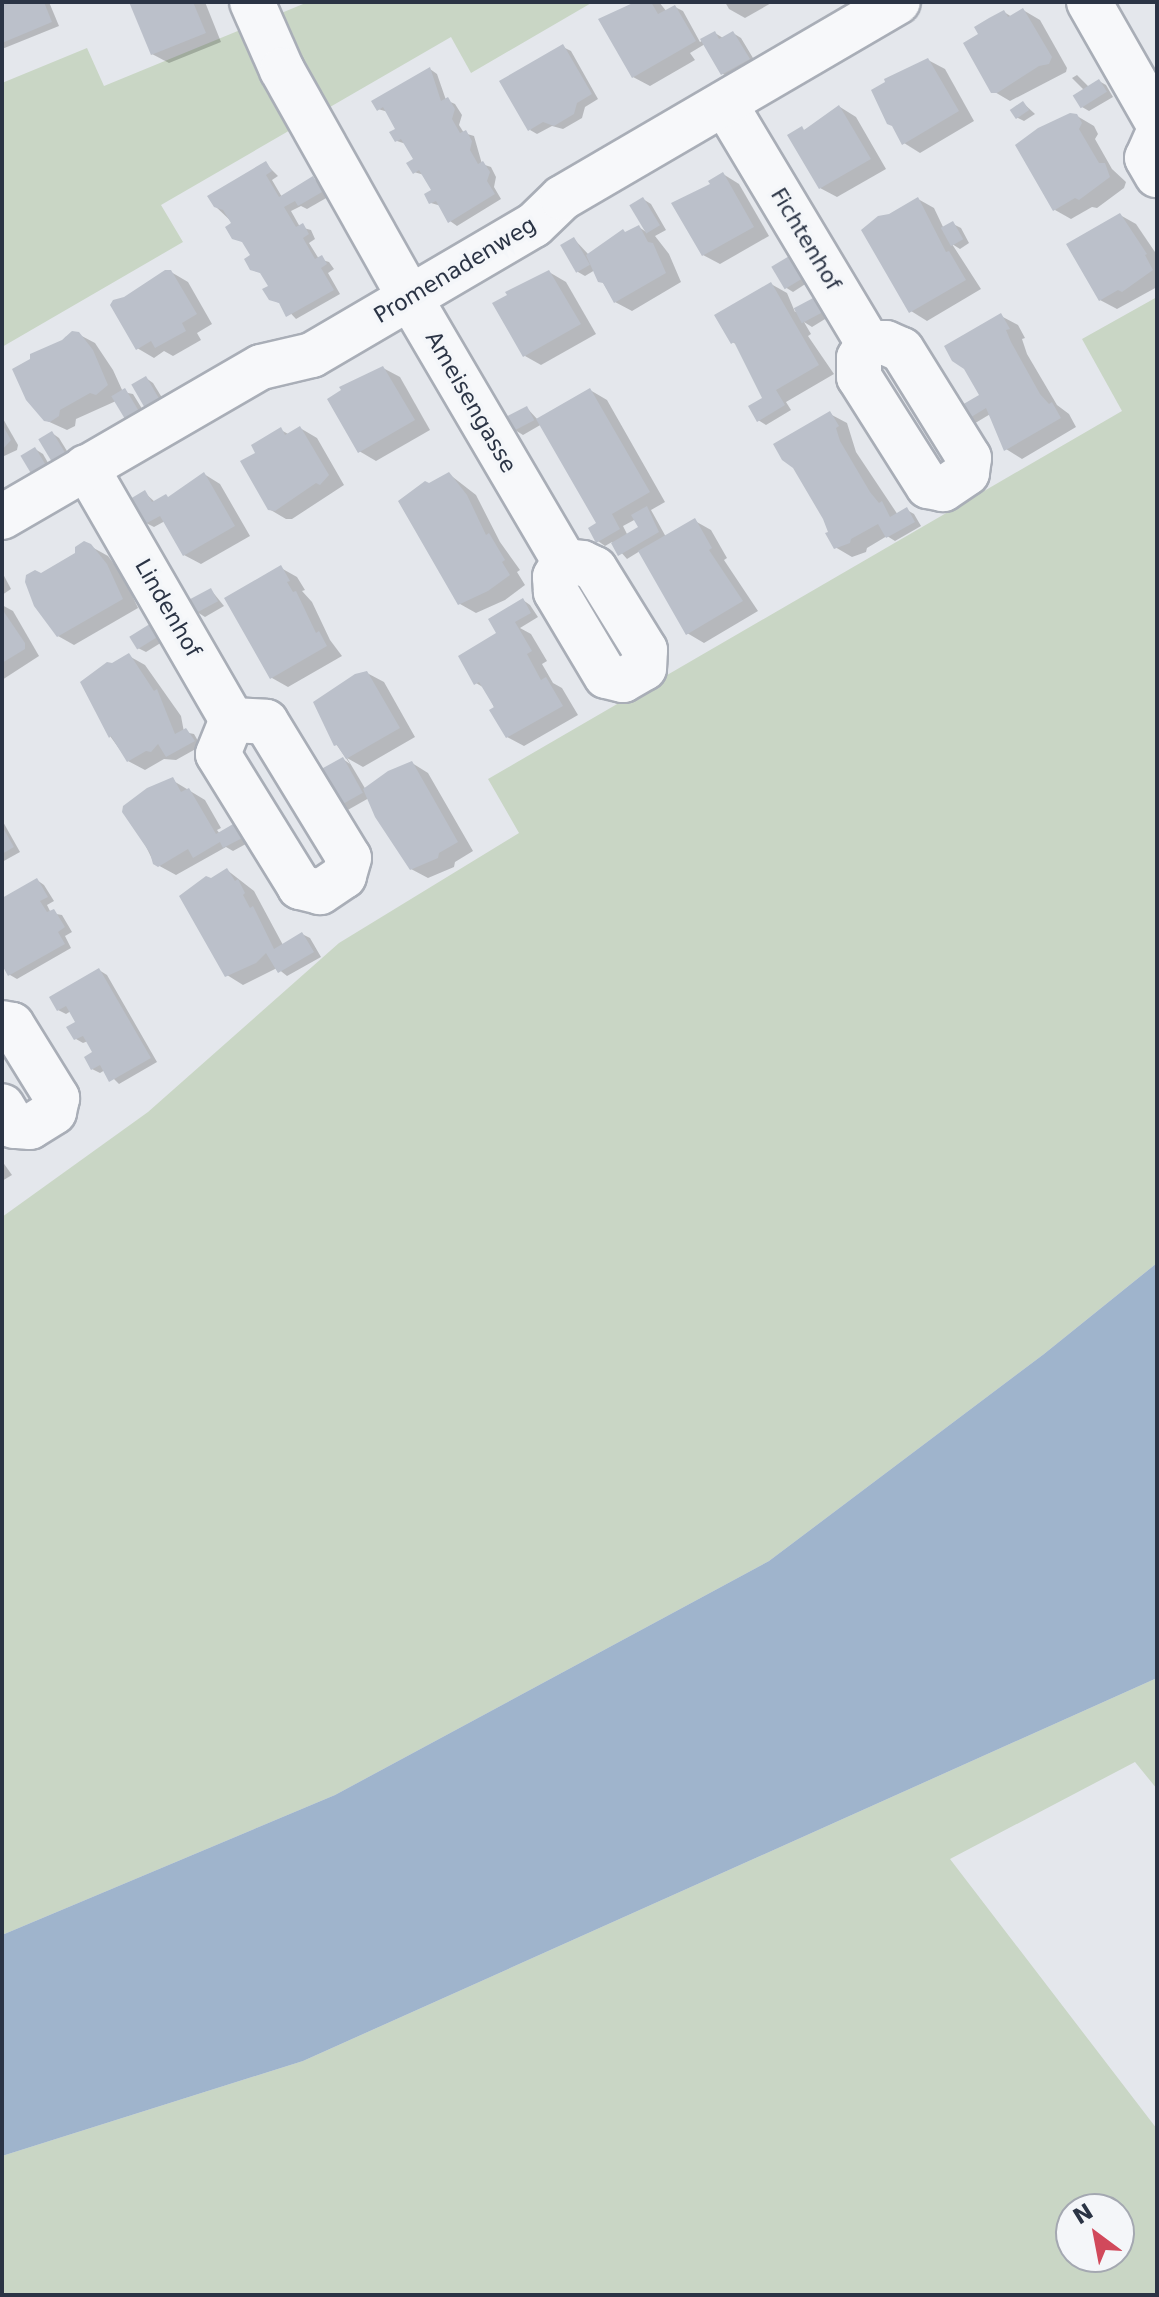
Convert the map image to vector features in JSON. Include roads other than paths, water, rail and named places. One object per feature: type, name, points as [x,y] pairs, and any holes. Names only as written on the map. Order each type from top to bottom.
[{"type":"street","name":"Ameisengasse","points":[[252,2],[282,70],[410,298],[580,565]]},
{"type":"street","name":"Promenadenweg","points":[[2,517],[261,367],[312,355],[534,225],[562,198],[898,2]]},
{"type":"street","points":[[1089,2],[1157,121]]},
{"type":"street","name":"Fichtenhof","points":[[725,104],[885,347]]},
{"type":"street","points":[[1157,136],[1147,158],[1157,175]]},
{"type":"street","name":"Lindenhof","points":[[86,467],[249,721]]},
{"type":"street","points":[[2,1106],[14,1126],[30,1127],[54,1112],[57,1098],[7,1024]]},
{"type":"water","points":[[1157,1263],[1157,1678],[303,2061],[2,2156],[2,1935],[335,1795],[769,1561],[1044,1354]]}]
